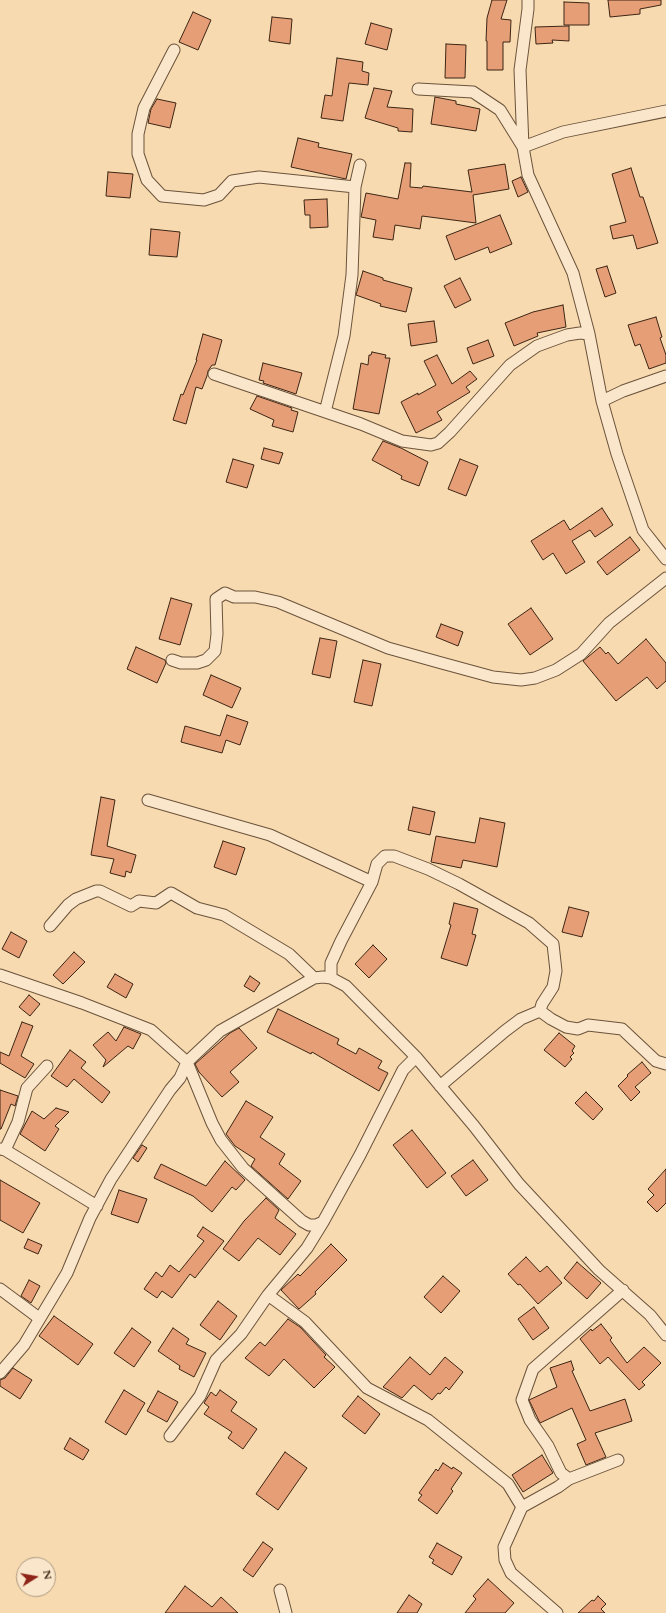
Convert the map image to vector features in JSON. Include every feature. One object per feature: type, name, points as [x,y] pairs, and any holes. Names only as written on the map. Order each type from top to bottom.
[{"type":"street","points":[[528,0],[520,70],[523,147],[528,175],[573,273],[589,334],[602,401],[617,454],[643,530],[666,559]]},
{"type":"street","points":[[174,50],[144,108],[138,134],[138,154],[147,180],[162,196],[204,200],[219,195],[232,181],[258,177],[355,187]]},
{"type":"street","points":[[418,89],[473,92],[500,110],[523,147]]},
{"type":"street","points":[[523,147],[563,132],[666,111]]},
{"type":"street","points":[[325,412],[344,336],[352,275],[355,187],[360,166]]},
{"type":"street","points":[[214,374],[361,424],[402,442],[431,445],[438,443],[450,432],[510,364],[537,346],[567,335],[580,333],[589,334]]},
{"type":"street","points":[[602,401],[623,391],[666,376]]},
{"type":"street","points":[[172,660],[181,663],[197,663],[206,660],[215,651],[217,634],[216,599],[225,593],[234,597],[255,597],[278,602],[388,648],[438,662],[493,677],[521,680],[535,678],[556,670],[581,654],[609,623],[666,578]]},
{"type":"street","points":[[148,800],[270,835],[372,882]]},
{"type":"street","points":[[331,978],[331,963],[341,940],[372,882],[377,864],[385,856],[394,856],[446,878],[529,923],[553,944],[556,971],[553,987],[542,1004],[540,1011]]},
{"type":"street","points":[[50,926],[68,905],[76,899],[96,890],[131,906],[139,901],[156,903],[171,893],[197,908],[224,915],[288,954],[314,978]]},
{"type":"street","points":[[0,975],[82,1002],[151,1030],[187,1062],[212,1123],[221,1140],[243,1168],[302,1220],[309,1224],[316,1225],[324,1222]]},
{"type":"street","points":[[0,1373],[24,1345],[67,1273],[97,1206],[111,1179],[136,1144],[170,1090],[180,1078],[187,1062],[220,1031],[314,978],[331,978],[346,986],[416,1057],[474,1126],[519,1184],[599,1270],[650,1315],[666,1335]]},
{"type":"street","points":[[540,1011],[551,1020],[566,1027],[578,1029],[588,1025],[622,1028],[656,1061],[666,1064]]},
{"type":"street","points":[[440,1086],[521,1019],[540,1011]]},
{"type":"street","points":[[170,1436],[200,1396],[216,1360],[241,1334],[268,1296],[307,1248],[324,1222],[403,1070],[416,1057]]},
{"type":"street","points":[[47,1066],[27,1088],[18,1122],[2,1150],[97,1206]]},
{"type":"street","points":[[0,1289],[39,1318]]},
{"type":"street","points":[[569,1479],[561,1473],[548,1446],[530,1420],[522,1400],[533,1369],[623,1290]]},
{"type":"street","points":[[268,1296],[305,1322],[367,1388],[428,1420],[508,1484],[522,1507]]},
{"type":"street","points":[[557,1613],[511,1573],[505,1560],[504,1547],[522,1507],[558,1487],[569,1479],[618,1460]]},
{"type":"street","points":[[280,1590],[286,1613]]},
{"type":"building","points":[[492,0],[507,0],[501,19],[511,20],[510,42],[503,42],[503,70],[487,70],[487,18]]},
{"type":"building","points":[[608,0],[661,0],[661,5],[640,9],[640,14],[610,17]]},
{"type":"building","points":[[564,2],[589,3],[589,25],[564,25]]},
{"type":"building","points":[[193,12],[211,20],[198,50],[179,42]]},
{"type":"building","points":[[272,17],[292,19],[290,44],[269,41]]},
{"type":"building","points":[[371,23],[392,29],[387,50],[365,44]]},
{"type":"building","points":[[569,26],[569,41],[552,40],[553,43],[536,44],[535,27]]},
{"type":"building","points":[[446,44],[466,45],[465,78],[445,78]]},
{"type":"building","points":[[337,58],[363,62],[362,71],[369,73],[368,85],[349,83],[343,121],[321,118],[325,95],[332,96]]},
{"type":"building","points":[[374,88],[392,91],[387,107],[413,109],[412,132],[398,131],[398,128],[365,118]]},
{"type":"building","points":[[435,97],[456,101],[456,104],[480,109],[476,131],[431,124]]},
{"type":"building","points":[[157,99],[176,103],[170,128],[148,123],[151,109]]},
{"type":"building","points":[[298,138],[319,143],[318,147],[352,154],[346,179],[291,167]]},
{"type":"building","points":[[405,163],[411,163],[410,187],[422,188],[423,186],[472,192],[468,170],[505,164],[509,189],[473,195],[476,223],[422,216],[420,229],[395,225],[393,240],[373,237],[376,220],[361,217],[366,193],[398,199]]},
{"type":"building","points":[[631,168],[640,197],[643,197],[658,243],[637,249],[633,235],[613,239],[610,226],[626,222],[612,174]]},
{"type":"building","points":[[108,172],[133,174],[130,198],[106,196]]},
{"type":"building","points":[[521,177],[528,192],[518,197],[512,181]]},
{"type":"building","points":[[327,199],[328,227],[310,228],[310,215],[305,215],[304,200]]},
{"type":"building","points":[[500,215],[512,244],[490,253],[488,247],[455,260],[446,236]]},
{"type":"building","points":[[151,229],[180,232],[177,257],[149,255]]},
{"type":"building","points":[[607,266],[616,293],[605,297],[596,269]]},
{"type":"building","points":[[363,271],[383,278],[383,280],[412,288],[406,312],[380,306],[381,304],[356,295]]},
{"type":"building","points":[[460,278],[471,300],[455,308],[444,286]]},
{"type":"building","points":[[563,305],[566,327],[537,333],[538,336],[514,346],[505,323],[533,312]]},
{"type":"building","points":[[656,317],[662,337],[660,338],[666,355],[666,363],[649,369],[640,344],[635,346],[628,325]]},
{"type":"building","points":[[434,321],[437,342],[411,346],[408,324]]},
{"type":"building","points":[[203,334],[222,340],[215,365],[212,365],[208,371],[202,389],[196,387],[186,424],[173,420],[181,394],[183,395],[197,360]]},
{"type":"building","points":[[488,340],[494,356],[473,364],[467,348]]},
{"type":"building","points":[[372,352],[386,355],[385,358],[390,358],[379,414],[353,409],[361,363],[368,365],[369,355],[371,355]]},
{"type":"building","points":[[437,355],[452,384],[470,371],[477,379],[466,387],[470,392],[437,412],[442,420],[416,433],[401,402],[436,385],[424,361]]},
{"type":"building","points":[[263,363],[302,373],[296,394],[263,383],[264,381],[259,380]]},
{"type":"building","points":[[257,396],[292,408],[291,410],[298,412],[293,432],[272,426],[274,420],[250,409]]},
{"type":"building","points":[[383,441],[401,448],[428,462],[419,486],[401,479],[402,476],[372,460]]},
{"type":"building","points":[[264,448],[283,453],[279,464],[261,459]]},
{"type":"building","points":[[233,459],[254,465],[247,488],[226,482]]},
{"type":"building","points":[[460,459],[478,466],[466,496],[448,489]]},
{"type":"building","points":[[602,508],[613,525],[595,537],[590,530],[572,541],[585,562],[566,574],[553,553],[543,560],[531,541],[564,520],[570,530]]},
{"type":"building","points":[[630,537],[640,550],[607,575],[597,562]]},
{"type":"building","points":[[171,598],[192,604],[180,645],[159,639]]},
{"type":"building","points":[[531,608],[553,639],[530,655],[508,624]]},
{"type":"building","points":[[441,624],[463,632],[458,646],[436,637]]},
{"type":"building","points":[[320,638],[337,641],[330,678],[312,674]]},
{"type":"building","points":[[646,639],[666,663],[666,681],[657,689],[647,677],[616,701],[583,661],[600,647],[606,654],[608,652],[618,664]]},
{"type":"building","points":[[136,647],[165,660],[166,663],[157,683],[127,669]]},
{"type":"building","points":[[363,660],[381,664],[372,706],[354,702]]},
{"type":"building","points":[[211,675],[241,688],[232,708],[203,695]]},
{"type":"building","points":[[227,715],[248,722],[240,745],[226,740],[222,753],[181,742],[185,726],[220,736]]},
{"type":"building","points":[[101,797],[115,800],[107,846],[136,855],[131,873],[126,871],[125,877],[110,873],[114,859],[91,855]]},
{"type":"building","points":[[413,807],[435,812],[430,835],[408,830]]},
{"type":"building","points":[[480,818],[505,823],[497,867],[463,860],[461,868],[431,862],[436,836],[475,843]]},
{"type":"building","points":[[223,841],[245,848],[236,875],[214,867]]},
{"type":"building","points":[[454,903],[478,909],[472,934],[476,935],[467,966],[441,958],[451,925],[449,924]]},
{"type":"building","points":[[569,907],[589,912],[582,937],[562,932]]},
{"type":"building","points":[[11,932],[27,941],[19,958],[2,949]]},
{"type":"building","points":[[373,945],[387,959],[369,978],[355,964]]},
{"type":"building","points":[[74,952],[85,962],[63,984],[53,975]]},
{"type":"building","points":[[115,974],[133,984],[126,998],[107,987]]},
{"type":"building","points":[[250,976],[260,983],[254,992],[244,986]]},
{"type":"building","points":[[29,995],[40,1004],[30,1016],[19,1007]]},
{"type":"building","points":[[278,1009],[339,1039],[337,1044],[356,1054],[359,1048],[382,1061],[378,1068],[388,1073],[379,1091],[312,1052],[311,1054],[267,1032]]},
{"type":"building","points":[[22,1022],[33,1026],[21,1056],[34,1064],[25,1078],[0,1063],[0,1052],[9,1056]]},
{"type":"building","points":[[124,1027],[141,1034],[133,1049],[128,1046],[103,1067],[106,1060],[93,1045],[108,1032],[116,1041]]},
{"type":"building","points":[[239,1028],[257,1048],[230,1072],[239,1082],[222,1097],[199,1072],[195,1064],[230,1033]]},
{"type":"building","points":[[559,1033],[575,1046],[572,1051],[574,1053],[570,1057],[572,1059],[565,1067],[544,1050]]},
{"type":"building","points":[[70,1050],[86,1062],[81,1068],[110,1092],[102,1103],[74,1079],[67,1087],[51,1076]]},
{"type":"building","points":[[642,1062],[651,1073],[635,1087],[640,1092],[631,1101],[618,1086],[628,1076],[627,1075]]},
{"type":"building","points":[[0,1090],[18,1096],[15,1106],[11,1104],[1,1129],[0,1129]]},
{"type":"building","points":[[586,1092],[603,1109],[593,1120],[575,1103]]},
{"type":"building","points":[[246,1101],[273,1117],[260,1137],[285,1154],[279,1164],[301,1181],[288,1199],[251,1166],[255,1159],[235,1146],[226,1134]]},
{"type":"building","points":[[56,1108],[69,1112],[55,1126],[59,1129],[45,1151],[20,1134],[32,1111],[44,1119]]},
{"type":"building","points":[[412,1130],[446,1173],[427,1188],[393,1145]]},
{"type":"building","points":[[142,1145],[147,1148],[138,1162],[133,1158]]},
{"type":"building","points":[[473,1160],[488,1180],[466,1196],[451,1176]]},
{"type":"building","points":[[225,1161],[245,1180],[236,1190],[232,1187],[212,1212],[193,1196],[154,1178],[161,1164],[206,1186]]},
{"type":"building","points":[[666,1169],[666,1203],[657,1212],[647,1202],[654,1195],[648,1189]]},
{"type":"building","points":[[0,1180],[40,1203],[23,1233],[0,1220]]},
{"type":"building","points":[[119,1190],[147,1199],[138,1223],[111,1214]]},
{"type":"building","points":[[266,1198],[279,1210],[275,1218],[296,1234],[280,1255],[258,1238],[239,1261],[223,1249],[244,1221]]},
{"type":"building","points":[[203,1227],[224,1241],[195,1278],[190,1274],[172,1298],[162,1291],[157,1298],[144,1289],[156,1272],[162,1277],[170,1265],[179,1272],[204,1241],[197,1236]]},
{"type":"building","points":[[28,1239],[42,1245],[38,1254],[24,1248]]},
{"type":"building","points":[[331,1244],[347,1260],[315,1292],[316,1294],[299,1309],[281,1290],[298,1274],[300,1276]]},
{"type":"building","points":[[526,1257],[540,1272],[547,1266],[562,1283],[538,1304],[520,1284],[518,1285],[508,1274]]},
{"type":"building","points":[[577,1262],[601,1283],[587,1299],[564,1278]]},
{"type":"building","points":[[443,1276],[460,1291],[441,1313],[424,1297]]},
{"type":"building","points":[[29,1280],[40,1286],[31,1303],[21,1296]]},
{"type":"building","points":[[218,1301],[237,1316],[220,1340],[200,1325]]},
{"type":"building","points":[[534,1307],[549,1328],[533,1340],[518,1319]]},
{"type":"building","points":[[54,1316],[93,1344],[78,1365],[39,1336]]},
{"type":"building","points":[[288,1319],[300,1327],[326,1355],[324,1357],[335,1367],[314,1388],[284,1359],[269,1376],[245,1358],[260,1342],[265,1346]]},
{"type":"building","points":[[601,1324],[612,1338],[610,1340],[627,1363],[644,1347],[661,1363],[642,1382],[645,1385],[639,1390],[608,1357],[600,1364],[580,1339],[591,1329],[592,1331]]},
{"type":"building","points":[[132,1328],[151,1342],[134,1367],[114,1353]]},
{"type":"building","points":[[173,1328],[189,1339],[186,1344],[206,1353],[194,1377],[179,1369],[180,1366],[158,1351]]},
{"type":"building","points":[[410,1357],[430,1375],[445,1357],[463,1372],[449,1390],[446,1387],[432,1400],[414,1385],[402,1398],[383,1387]]},
{"type":"building","points":[[571,1361],[574,1370],[572,1371],[590,1411],[625,1399],[632,1421],[595,1433],[606,1457],[586,1465],[577,1444],[586,1440],[572,1408],[540,1423],[529,1400],[557,1387],[550,1368]]},
{"type":"building","points":[[13,1368],[32,1380],[20,1399],[0,1386],[0,1380],[5,1378]]},
{"type":"building","points":[[124,1390],[145,1403],[126,1435],[105,1422]]},
{"type":"building","points":[[220,1390],[237,1402],[231,1411],[257,1429],[243,1449],[228,1438],[232,1432],[204,1414],[209,1407],[204,1403],[211,1392],[216,1396]]},
{"type":"building","points":[[158,1391],[178,1402],[167,1422],[147,1411]]},
{"type":"building","points":[[358,1396],[380,1414],[365,1434],[342,1416]]},
{"type":"building","points":[[70,1438],[89,1450],[83,1460],[64,1449]]},
{"type":"building","points":[[285,1452],[307,1468],[278,1510],[256,1494]]},
{"type":"building","points":[[542,1455],[553,1473],[523,1492],[512,1475]]},
{"type":"building","points":[[443,1463],[462,1473],[451,1489],[453,1491],[437,1514],[418,1500],[422,1495],[419,1493],[436,1469],[438,1471]]},
{"type":"building","points":[[263,1542],[273,1549],[253,1577],[243,1570]]},
{"type":"building","points":[[437,1543],[462,1557],[452,1575],[432,1563],[434,1560],[429,1557]]},
{"type":"building","points":[[488,1579],[514,1603],[505,1613],[465,1613],[476,1599],[473,1596]]},
{"type":"building","points":[[185,1586],[212,1607],[221,1597],[238,1613],[165,1613]]},
{"type":"building","points":[[409,1595],[422,1604],[417,1613],[397,1613]]},
{"type":"building","points":[[598,1596],[606,1604],[601,1609],[605,1613],[578,1613],[592,1600],[594,1601]]}]
